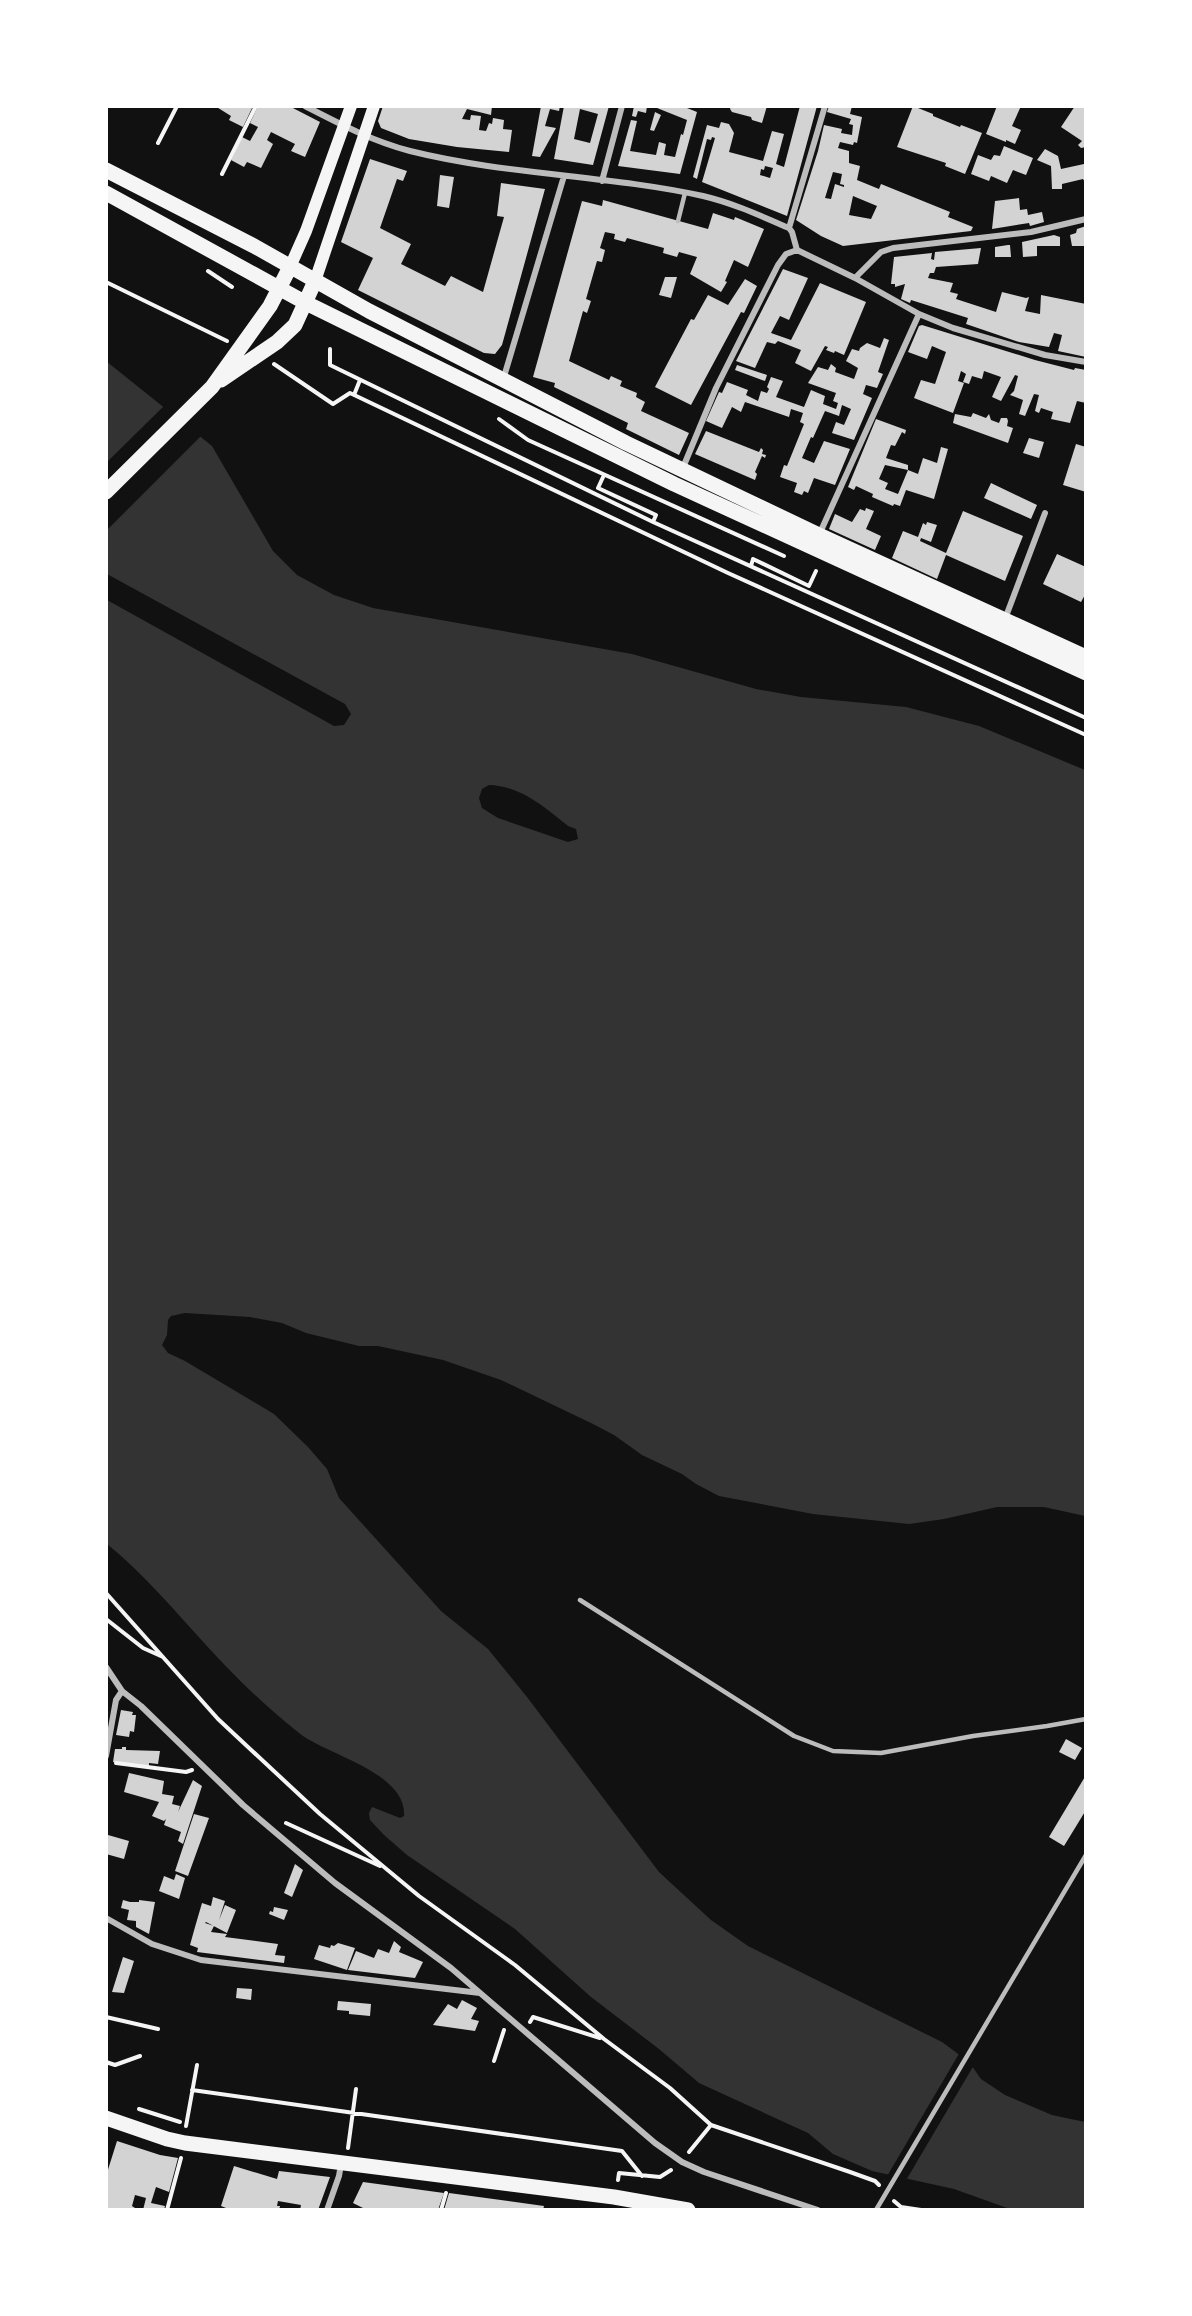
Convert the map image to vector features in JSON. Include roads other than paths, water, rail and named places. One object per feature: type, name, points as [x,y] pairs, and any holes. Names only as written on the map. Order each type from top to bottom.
[{"type":"main road","points":[[106,492],[212,387],[267,311],[306,231],[351,106]]},
{"type":"main road","points":[[212,387],[277,342],[295,325],[315,281],[374,106]]},
{"type":"main road","points":[[106,170],[369,311],[682,469],[816,542]]},
{"type":"main road","points":[[106,193],[141,210],[279,290],[675,484],[816,542],[1002,627],[1086,673]]},
{"type":"main road","points":[[1002,627],[1086,657]]},
{"type":"main road","points":[[106,2118],[185,2143],[614,2197],[688,2210]]},
{"type":"street","points":[[305,106],[364,136],[409,150],[461,162],[704,196],[751,211],[789,228],[797,250]]},
{"type":"street","points":[[602,181],[622,106]]},
{"type":"street","points":[[789,228],[825,106]]},
{"type":"street","points":[[503,380],[564,176]]},
{"type":"street","points":[[855,278],[881,252],[893,248],[1031,232],[1086,219]]},
{"type":"street","points":[[675,484],[716,388],[778,265],[786,254],[797,250],[855,278],[919,314],[953,328],[1045,355],[1086,362]]},
{"type":"street","points":[[816,542],[919,314]]},
{"type":"street","points":[[1002,627],[1045,513]]},
{"type":"street","points":[[106,1666],[122,1691],[141,1706],[269,1828],[334,1884],[451,1968],[655,2143],[682,2162],[704,2172],[818,2210]]},
{"type":"street","points":[[106,1756],[116,1700],[122,1691]]},
{"type":"street","points":[[106,1918],[152,1944],[201,1960],[481,1993]]},
{"type":"street","points":[[327,2210],[341,2163]]},
{"type":"lane","points":[[678,221],[685,193]]},
{"type":"lane","points":[[580,1600],[794,1736],[833,1751],[881,1753],[1086,1719]]},
{"type":"lane","points":[[876,2210],[1086,1855]]}]
